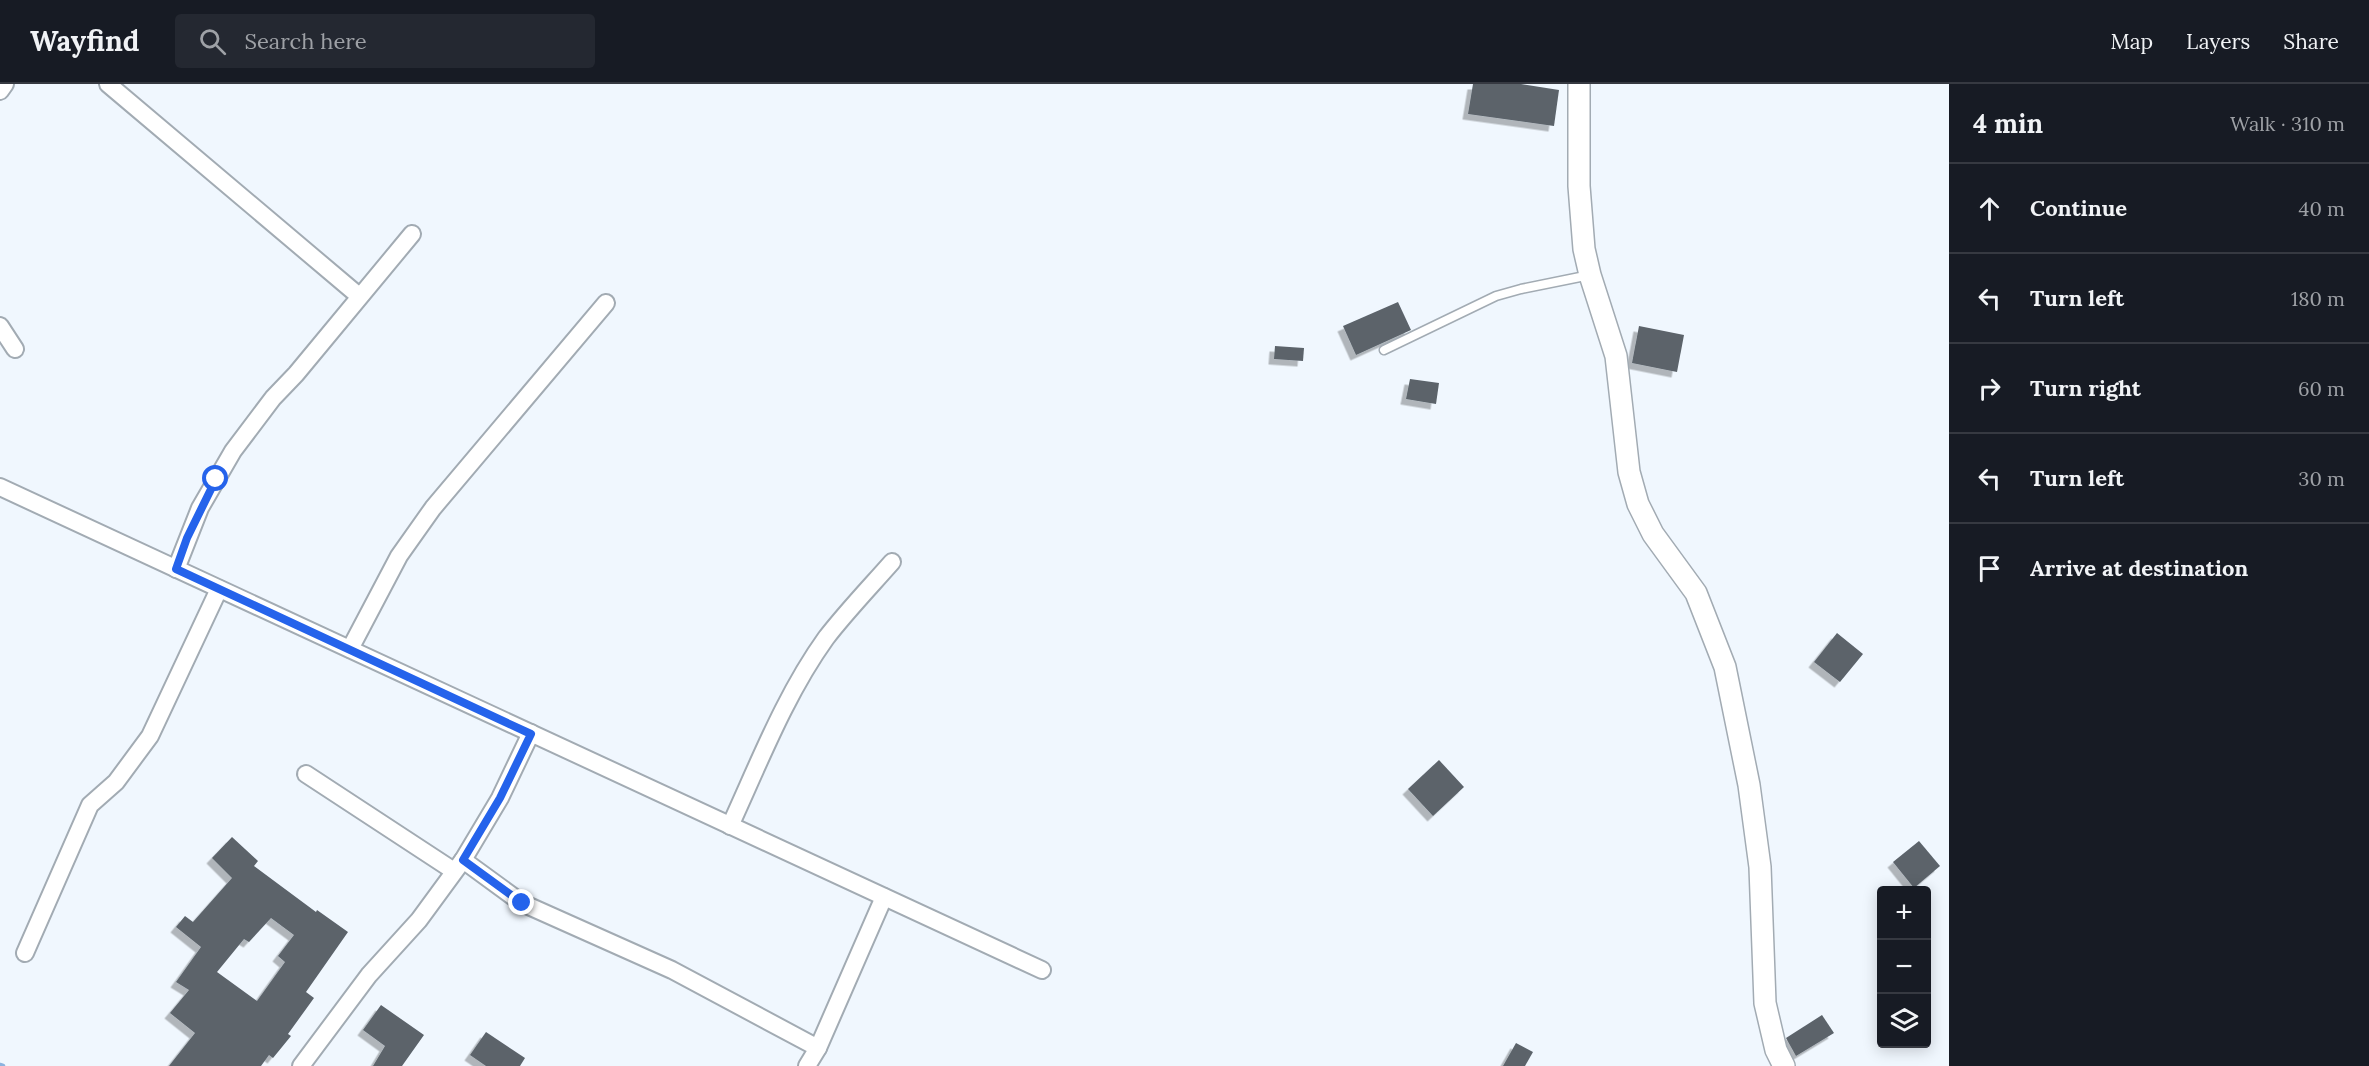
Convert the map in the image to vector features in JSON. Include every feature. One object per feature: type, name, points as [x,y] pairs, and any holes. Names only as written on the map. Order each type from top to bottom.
[{"type":"street","points":[[0,91],[6,84]]},
{"type":"street","points":[[108,84],[359,296]]},
{"type":"street","points":[[1579,84],[1579,186],[1584,249],[1616,356],[1629,472],[1638,504],[1653,534],[1696,593],[1725,667],[1749,786],[1760,867],[1765,1003],[1776,1050],[1784,1066]]},
{"type":"street","points":[[176,569],[200,508],[232,452],[252,424],[412,234]]},
{"type":"street","points":[[350,649],[399,556],[433,508],[606,303]]},
{"type":"street","points":[[0,326],[15,349]]},
{"type":"street","points":[[0,487],[1042,970]]},
{"type":"street","points":[[730,826],[777,724],[826,639],[892,562]]},
{"type":"street","points":[[25,953],[90,806],[128,768],[150,736],[219,589]]},
{"type":"street","points":[[301,1066],[369,975],[419,920],[458,866],[500,798],[531,734]]},
{"type":"street","points":[[306,774],[522,903],[672,970],[818,1048]]},
{"type":"street","points":[[807,1066],[818,1048],[884,897]]},
{"type":"lane","points":[[1384,350],[1496,296],[1590,275]]},
{"type":"building","points":[[1473,84],[1521,84],[1559,90],[1554,126],[1468,114]]},
{"type":"building","points":[[1398,302],[1411,330],[1356,355],[1343,326]]},
{"type":"building","points":[[1639,326],[1684,335],[1677,372],[1632,363]]},
{"type":"building","points":[[1275,346],[1304,348],[1303,361],[1274,359]]},
{"type":"building","points":[[1410,379],[1439,383],[1436,404],[1406,399]]},
{"type":"building","points":[[1837,633],[1863,654],[1840,682],[1814,662]]},
{"type":"building","points":[[1439,760],[1464,787],[1433,816],[1408,789]]},
{"type":"building","points":[[232,837],[258,861],[254,866],[316,912],[317,910],[348,932],[306,992],[314,998],[288,1034],[291,1036],[273,1058],[269,1055],[261,1066],[169,1066],[195,1033],[170,1013],[189,990],[176,982],[201,947],[176,927],[185,916],[193,922],[232,878],[212,858]],"holes":[[[271,918],[294,935],[278,956],[285,962],[257,1001],[217,972],[244,939],[249,942]]]},
{"type":"building","points":[[1919,841],[1940,866],[1916,886],[1912,886],[1893,862]]},
{"type":"building","points":[[381,1005],[424,1035],[402,1066],[373,1066],[385,1046],[363,1030]]},
{"type":"building","points":[[1822,1015],[1834,1033],[1796,1056],[1786,1038]]},
{"type":"building","points":[[486,1032],[525,1058],[520,1066],[486,1066],[470,1055]]},
{"type":"building","points":[[1516,1043],[1533,1052],[1525,1066],[1503,1066]]},
{"type":"route","points":[[216,479],[200,508],[176,569],[531,734],[500,798],[463,860],[522,903]]}]
